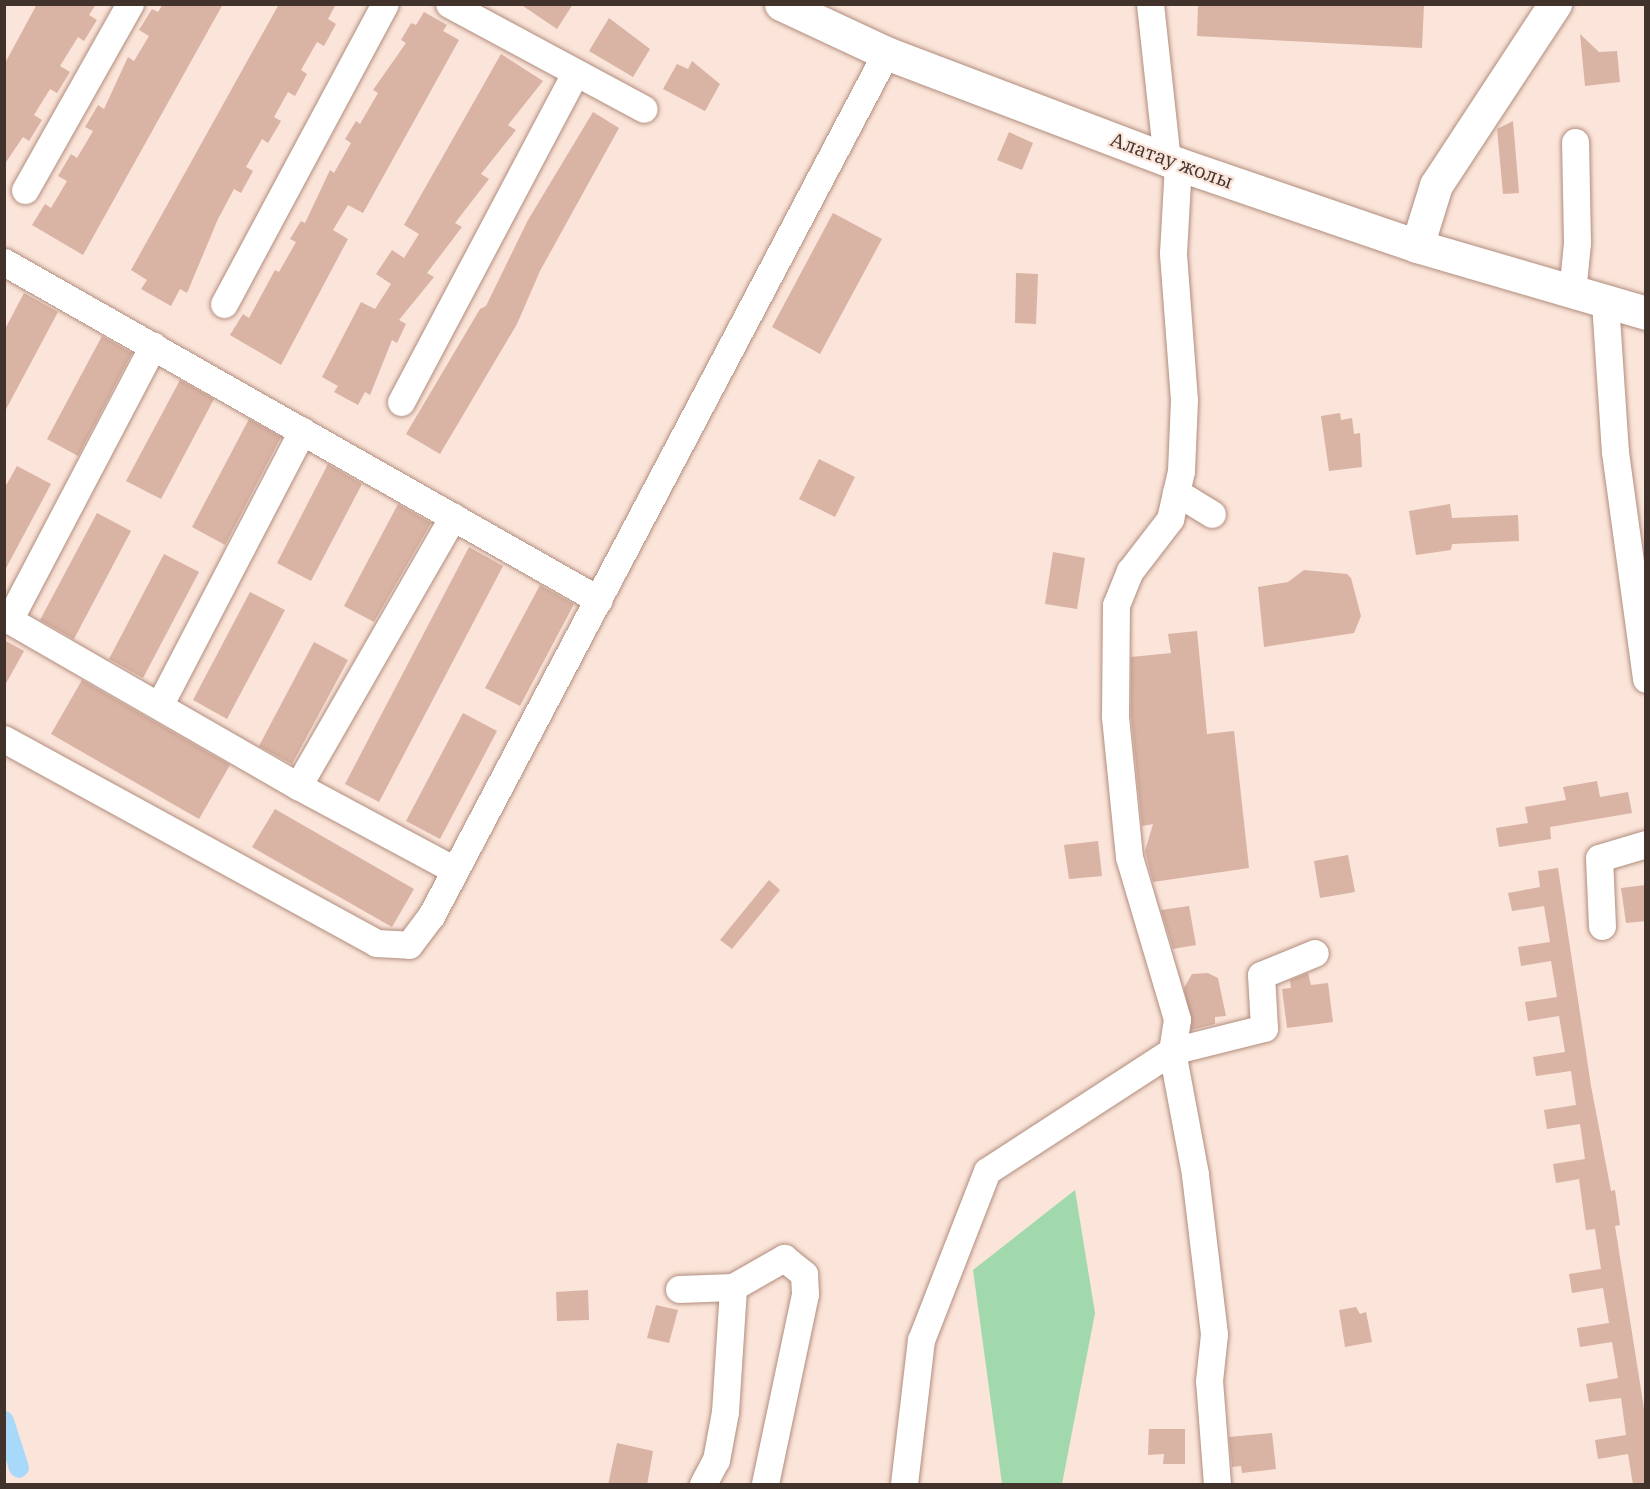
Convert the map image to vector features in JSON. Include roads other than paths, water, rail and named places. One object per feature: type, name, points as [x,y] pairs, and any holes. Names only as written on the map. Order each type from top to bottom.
[{"type":"main road","name":"Алатау жолы","points":[[781,4],[886,53],[1172,161],[1417,246],[1605,302]]},
{"type":"main road","points":[[1417,246],[1436,185],[1555,4]]},
{"type":"main road","points":[[1605,302],[1646,312]]},
{"type":"street","points":[[25,190],[130,4]]},
{"type":"street","points":[[224,304],[385,4]]},
{"type":"street","points":[[449,4],[644,109]]},
{"type":"street","points":[[1150,4],[1172,161],[1173,253],[1184,400],[1176,492],[1170,519],[1130,571],[1116,604],[1115,716],[1129,857],[1177,1018],[1172,1051],[1195,1174],[1214,1334],[1209,1381],[1217,1485]]},
{"type":"street","points":[[4,739],[376,943],[409,945],[431,916],[453,869],[599,600],[886,53]]},
{"type":"street","points":[[401,402],[575,73]]},
{"type":"street","points":[[1572,293],[1577,243],[1575,142]]},
{"type":"street","points":[[6,266],[153,346],[599,600]]},
{"type":"street","points":[[1605,302],[1615,452],[1646,679]]},
{"type":"street","points":[[153,346],[7,619],[160,704],[298,786],[453,869]]},
{"type":"street","points":[[160,704],[302,431]]},
{"type":"street","points":[[1176,492],[1212,514]]},
{"type":"street","points":[[298,786],[453,516]]},
{"type":"street","points":[[1602,926],[1599,858],[1646,843]]},
{"type":"street","points":[[904,1485],[921,1340],[987,1171],[1172,1051],[1264,1028],[1261,975],[1315,953]]},
{"type":"street","points":[[679,1289],[733,1287],[784,1258],[804,1274],[804,1294],[765,1485]]},
{"type":"street","points":[[703,1485],[716,1460],[725,1412],[733,1287]]},
{"type":"waterway","points":[[4,1421],[19,1468]]}]
